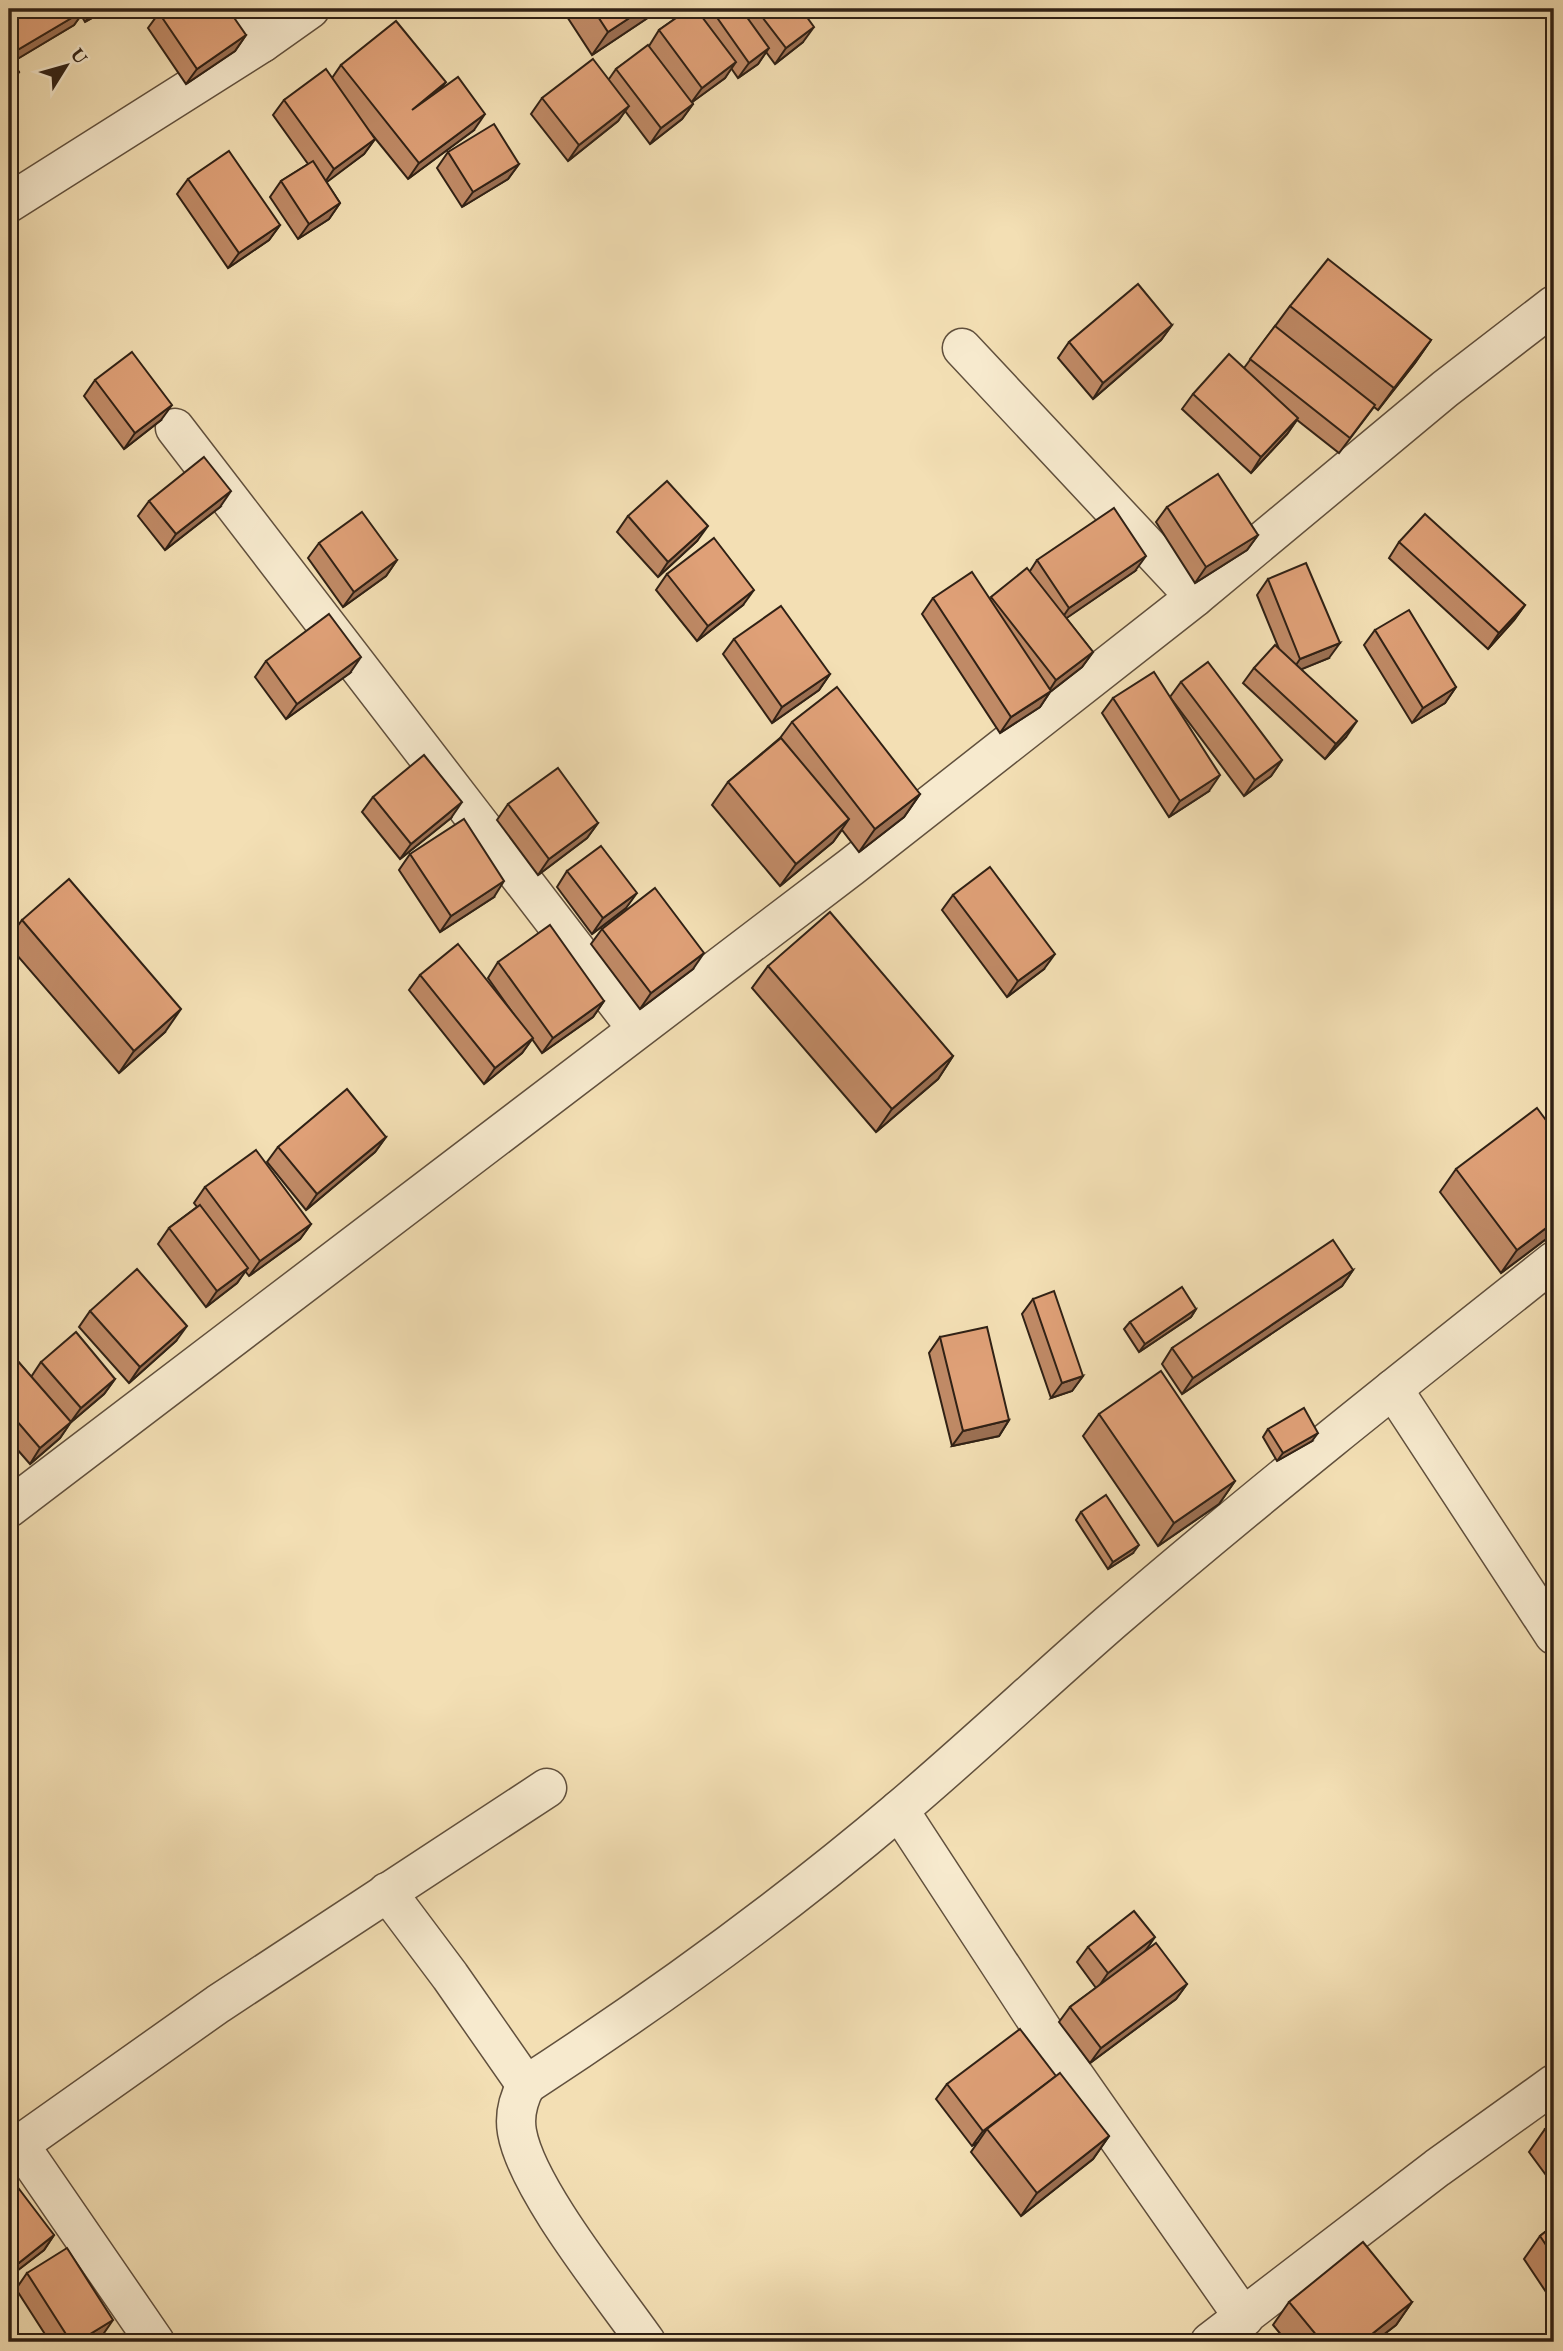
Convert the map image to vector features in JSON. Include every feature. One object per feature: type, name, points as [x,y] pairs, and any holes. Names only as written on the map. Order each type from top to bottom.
[{"type":"street","points":[[238,9],[262,43]]},
{"type":"street","points":[[9,203],[262,43],[310,9]]},
{"type":"street","points":[[9,1508],[851,867],[1195,597],[1444,389],[1554,305]]},
{"type":"street","points":[[962,348],[1195,597]]},
{"type":"street","points":[[176,428],[637,1029]]},
{"type":"street","points":[[646,2342],[571,2235],[534,2174],[517,2130],[518,2101],[526,2085],[621,2024],[794,1895],[899,1810],[1114,1619],[1393,1389],[1554,1261]]},
{"type":"street","points":[[1393,1389],[1554,1635]]},
{"type":"street","points":[[155,2342],[14,2148],[218,2004],[547,1787]]},
{"type":"street","points":[[899,1810],[1046,2035],[1244,2318]]},
{"type":"street","points":[[387,1892],[526,2085]]},
{"type":"street","points":[[1210,2342],[1437,2168],[1554,2084]]},
{"type":"building","points":[[9,9],[85,10],[14,52],[9,43]]},
{"type":"building","points":[[164,9],[228,9],[246,35],[197,69],[159,13]]},
{"type":"building","points":[[593,9],[643,9],[608,32]]},
{"type":"building","points":[[689,9],[696,9],[736,62],[702,88],[659,30]]},
{"type":"building","points":[[711,9],[741,9],[769,48],[749,63]]},
{"type":"building","points":[[756,9],[801,9],[814,27],[786,48]]},
{"type":"building","points":[[396,21],[446,82],[412,110],[458,77],[485,114],[419,163],[341,65]]},
{"type":"building","points":[[648,45],[693,104],[661,128],[616,69]]},
{"type":"building","points":[[9,57],[19,72],[9,79]]},
{"type":"building","points":[[593,59],[629,106],[579,145],[542,98]]},
{"type":"building","points":[[326,69],[375,139],[334,169],[284,100]]},
{"type":"building","points":[[494,124],[519,164],[473,192],[448,152]]},
{"type":"building","points":[[229,151],[280,225],[239,253],[188,179]]},
{"type":"building","points":[[313,161],[340,203],[309,224],[281,181]]},
{"type":"building","points":[[1328,259],[1431,340],[1394,388],[1290,306]]},
{"type":"building","points":[[1138,284],[1172,325],[1103,383],[1069,342]]},
{"type":"building","points":[[1275,326],[1375,405],[1350,438],[1250,359]]},
{"type":"building","points":[[132,352],[172,405],[135,433],[95,380]]},
{"type":"building","points":[[1229,354],[1298,418],[1261,457],[1193,394]]},
{"type":"building","points":[[204,457],[231,491],[176,534],[149,501]]},
{"type":"building","points":[[1218,474],[1258,535],[1206,567],[1167,507]]},
{"type":"building","points":[[667,481],[708,526],[668,562],[628,516]]},
{"type":"building","points":[[1114,508],[1146,556],[1069,608],[1037,560]]},
{"type":"building","points":[[362,512],[397,560],[354,592],[319,543]]},
{"type":"building","points":[[1425,514],[1525,605],[1499,633],[1399,542]]},
{"type":"building","points":[[714,538],[754,590],[708,626],[667,574]]},
{"type":"building","points":[[1306,563],[1340,643],[1300,659],[1268,579]]},
{"type":"building","points":[[1027,568],[1093,652],[1056,680],[991,597]]},
{"type":"building","points":[[972,572],[1051,691],[1011,717],[933,598]]},
{"type":"building","points":[[781,606],[830,674],[782,707],[734,639]]},
{"type":"building","points":[[1409,610],[1456,687],[1423,708],[1375,630]]},
{"type":"building","points":[[329,614],[361,657],[297,704],[266,661]]},
{"type":"building","points":[[1275,645],[1357,721],[1336,744],[1254,668]]},
{"type":"building","points":[[1208,662],[1282,760],[1255,780],[1181,682]]},
{"type":"building","points":[[1154,672],[1220,775],[1180,801],[1113,698]]},
{"type":"building","points":[[837,687],[920,794],[875,829],[792,722]]},
{"type":"building","points":[[781,738],[849,819],[796,864],[728,782]]},
{"type":"building","points":[[424,755],[462,802],[411,844],[373,797]]},
{"type":"building","points":[[558,768],[598,823],[549,859],[508,804]]},
{"type":"building","points":[[464,819],[504,881],[451,916],[410,854]]},
{"type":"building","points":[[601,846],[637,893],[603,918],[567,871]]},
{"type":"building","points":[[990,867],[1055,954],[1018,981],[953,895]]},
{"type":"building","points":[[69,879],[181,1009],[134,1051],[22,920]]},
{"type":"building","points":[[655,888],[704,953],[651,993],[602,929]]},
{"type":"building","points":[[830,912],[953,1056],[892,1109],[768,966]]},
{"type":"building","points":[[550,925],[604,1001],[553,1038],[498,962]]},
{"type":"building","points":[[458,944],[533,1038],[495,1068],[420,975]]},
{"type":"building","points":[[347,1089],[386,1137],[317,1194],[278,1147]]},
{"type":"building","points":[[1537,1108],[1554,1131],[1554,1222],[1517,1250],[1456,1169]]},
{"type":"building","points":[[256,1150],[311,1224],[260,1261],[205,1187]]},
{"type":"building","points":[[200,1205],[248,1268],[217,1291],[169,1228]]},
{"type":"building","points":[[1333,1240],[1353,1270],[1193,1378],[1172,1348]]},
{"type":"building","points":[[137,1269],[187,1326],[140,1367],[90,1311]]},
{"type":"building","points":[[1182,1287],[1196,1309],[1145,1344],[1130,1322]]},
{"type":"building","points":[[1054,1291],[1083,1376],[1062,1383],[1033,1299]]},
{"type":"building","points":[[987,1327],[1009,1420],[963,1431],[940,1337]]},
{"type":"building","points":[[76,1332],[115,1379],[81,1408],[41,1362]]},
{"type":"building","points":[[9,1351],[71,1422],[40,1448],[9,1412]]},
{"type":"building","points":[[1161,1371],[1235,1481],[1174,1523],[1099,1414]]},
{"type":"building","points":[[1304,1408],[1318,1433],[1283,1453],[1268,1429]]},
{"type":"building","points":[[1106,1495],[1139,1545],[1113,1562],[1081,1512]]},
{"type":"building","points":[[1134,1911],[1155,1937],[1108,1973],[1088,1947]]},
{"type":"building","points":[[1156,1943],[1187,1984],[1101,2048],[1070,2007]]},
{"type":"building","points":[[1020,2029],[1056,2076],[983,2131],[947,2084]]},
{"type":"building","points":[[1060,2073],[1109,2136],[1037,2193],[987,2129]]},
{"type":"building","points":[[1554,2123],[1554,2141],[1545,2129]]},
{"type":"building","points":[[13,2181],[54,2235],[15,2266],[9,2258],[9,2184]]},
{"type":"building","points":[[1554,2225],[1554,2257],[1540,2236]]},
{"type":"building","points":[[1363,2242],[1412,2302],[1362,2342],[1322,2342],[1289,2302]]},
{"type":"building","points":[[67,2248],[113,2320],[77,2342],[71,2342],[27,2273]]},
{"type":"building","points":[[122,2334],[127,2342],[109,2342]]}]
